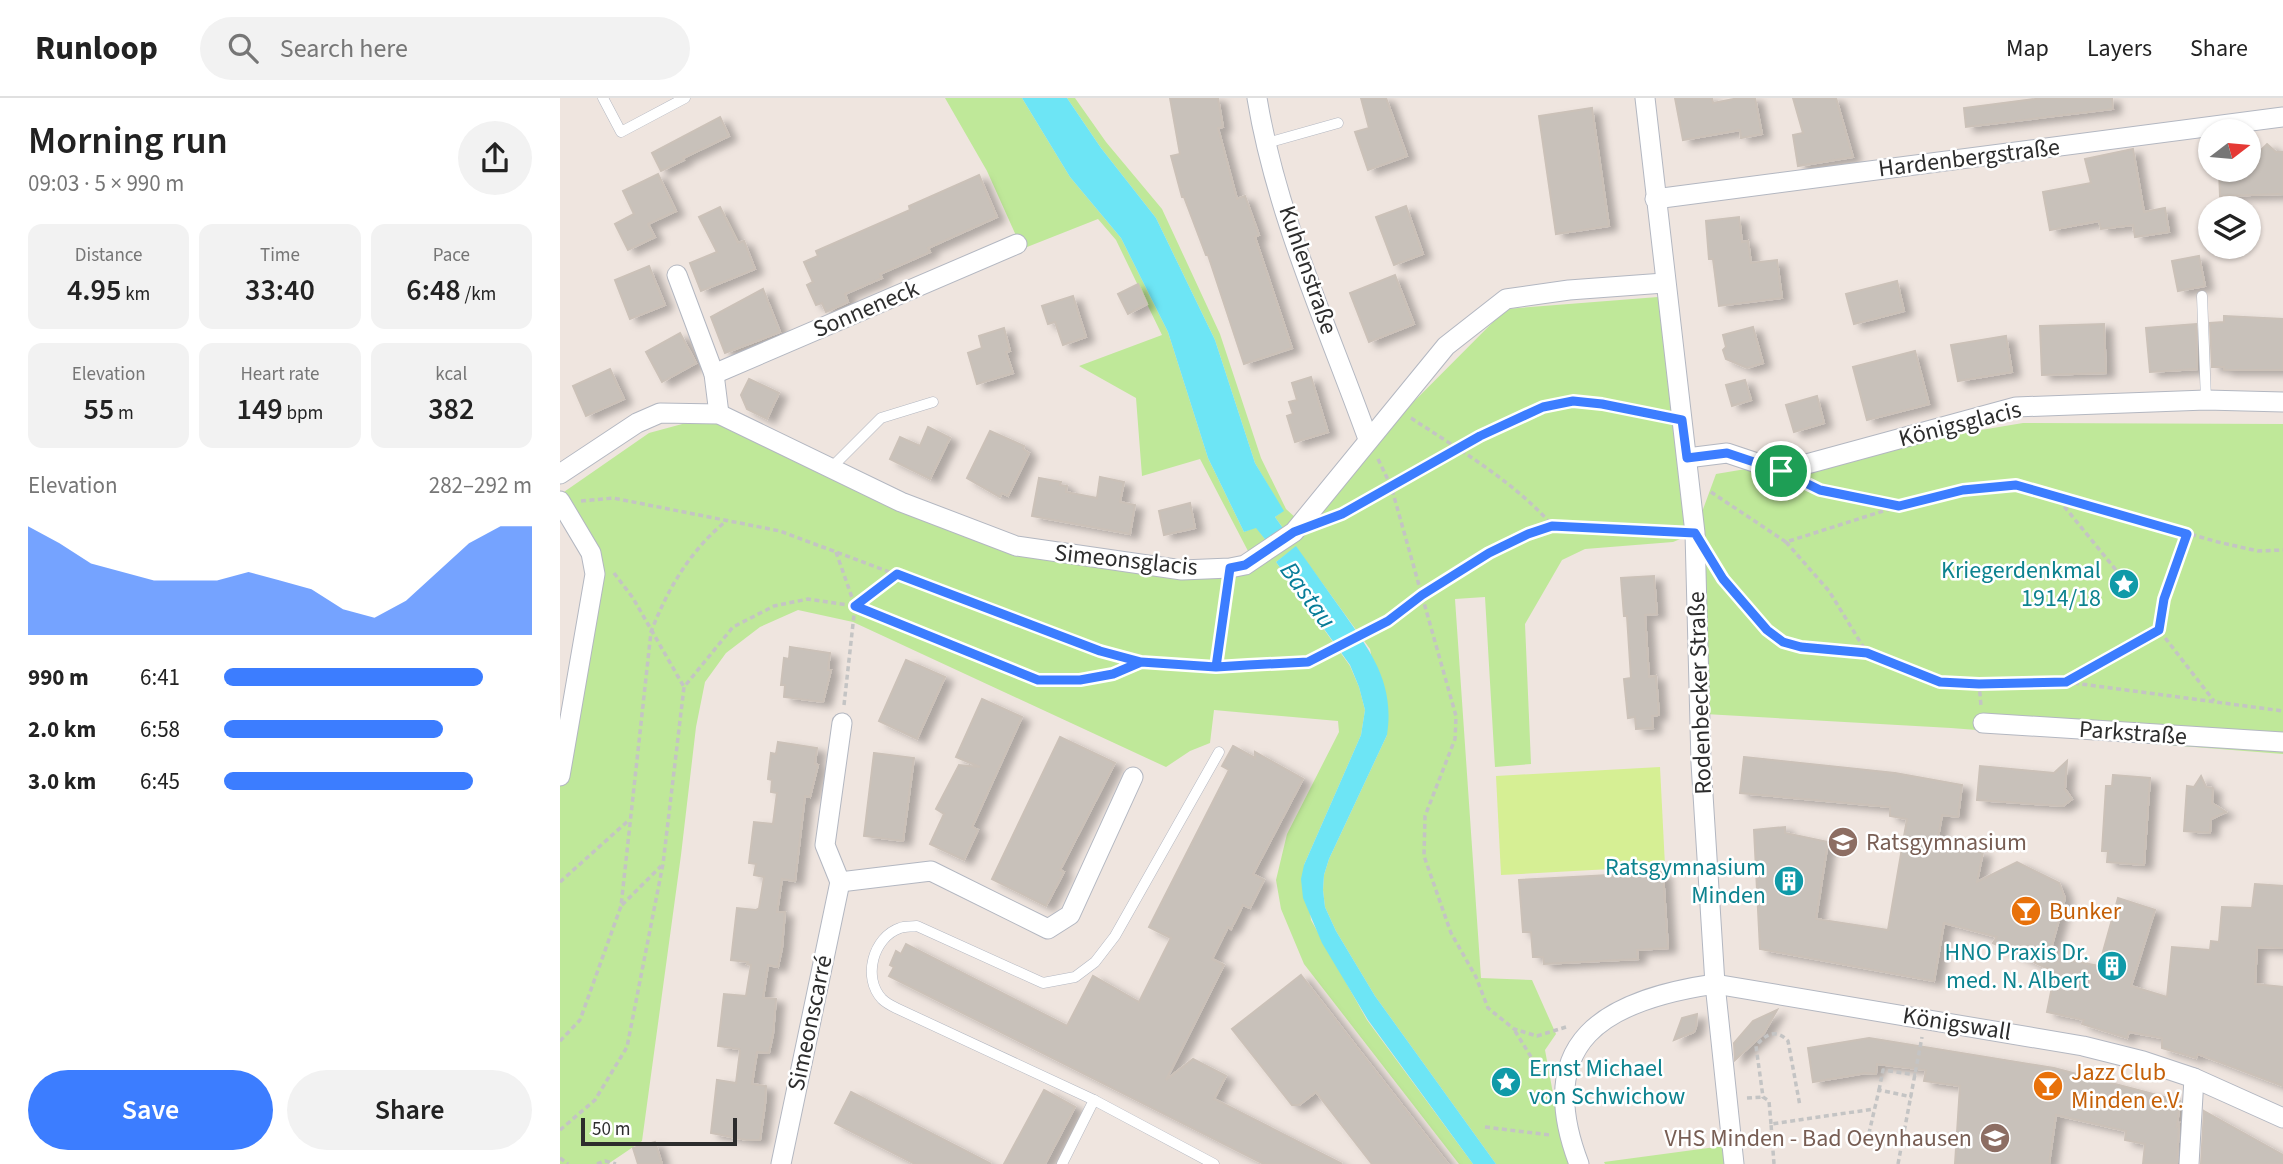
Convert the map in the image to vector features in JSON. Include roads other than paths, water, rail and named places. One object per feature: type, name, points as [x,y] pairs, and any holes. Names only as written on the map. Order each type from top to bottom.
[{"type":"street","name":"Kuhlenstraße","points":[[1257,98],[1295,242],[1368,439]]},
{"type":"street","name":"Rodenbecker Straße","points":[[1644,98],[1695,533],[1701,763],[1716,984],[1734,1164]]},
{"type":"street","name":"Hardenbergstraße","points":[[1655,199],[2283,117]]},
{"type":"street","name":"Sonneneck","points":[[714,374],[1017,244]]},
{"type":"street","points":[[677,275],[714,374],[719,414]]},
{"type":"street","points":[[1368,439],[1446,346],[1506,299],[1569,290],[1664,283]]},
{"type":"street","name":"Königsglacis","points":[[1687,458],[1727,453],[1781,471],[2016,407],[2206,400],[2283,402]]},
{"type":"street","name":"Simeonsglacis","points":[[560,474],[637,424],[660,413],[719,414],[901,502],[1016,546],[1182,570],[1237,567],[1294,532],[1368,439]]},
{"type":"street","points":[[560,502],[591,553],[595,575],[560,776]]},
{"type":"street","points":[[842,723],[825,845],[840,882],[931,871],[1048,929],[1070,915],[1133,777]]},
{"type":"street","name":"Parkstraße","points":[[1983,723],[2283,743]]},
{"type":"street","name":"Simeonscarré","points":[[781,1164],[840,882]]},
{"type":"street","name":"Königswall","points":[[1579,1164],[1564,1109],[1565,1078],[1585,1037],[1607,1018],[1629,1005],[1681,989],[1716,984],[2083,1046],[2143,1061],[2194,1078],[2283,1118]]},
{"type":"street","points":[[2189,1164],[2194,1078]]},
{"type":"lane","points":[[603,98],[621,132],[685,98]]},
{"type":"lane","points":[[1267,143],[1338,123]]},
{"type":"lane","points":[[2202,296],[2206,400]]},
{"type":"lane","points":[[831,469],[881,418],[933,402]]},
{"type":"lane","points":[[1214,1164],[1094,1100],[896,1009],[882,999],[873,984],[875,950],[885,936],[901,927],[917,926],[1043,983],[1074,976],[1095,962],[1115,936],[1219,752]]},
{"type":"lane","points":[[1062,1164],[1094,1100]]},
{"type":"water","points":[[1022,98],[1067,98],[1101,148],[1156,218],[1215,340],[1255,463],[1284,511],[1275,517],[1285,531],[1268,543],[1256,528],[1244,532],[1208,458],[1168,332],[1121,238],[1070,177]]},
{"type":"water","name":"Bastau","points":[[1296,546],[1371,655],[1384,684],[1389,716],[1387,735],[1329,859],[1324,875],[1325,907],[1336,931],[1375,996],[1496,1164],[1473,1164],[1368,1020],[1322,943],[1303,898],[1301,879],[1304,865],[1361,735],[1365,710],[1350,665],[1276,562]]},
{"type":"place","name":"Kriegerdenkmal 1914/18","points":[[2124,584]]},
{"type":"place","name":"Ratsgymnasium","points":[[1843,842]]},
{"type":"place","name":"Ratsgymnasium Minden","points":[[1789,881]]},
{"type":"place","name":"Bunker","points":[[2026,911]]},
{"type":"place","name":"HNO Praxis Dr. med. N. Albert","points":[[2112,966]]},
{"type":"place","name":"Ernst Michael von Schwichow","points":[[1506,1082]]},
{"type":"place","name":"Jazz Club Minden e.V.","points":[[2048,1086]]},
{"type":"place","name":"VHS Minden - Bad Oeynhausen","points":[[1995,1138]]}]
